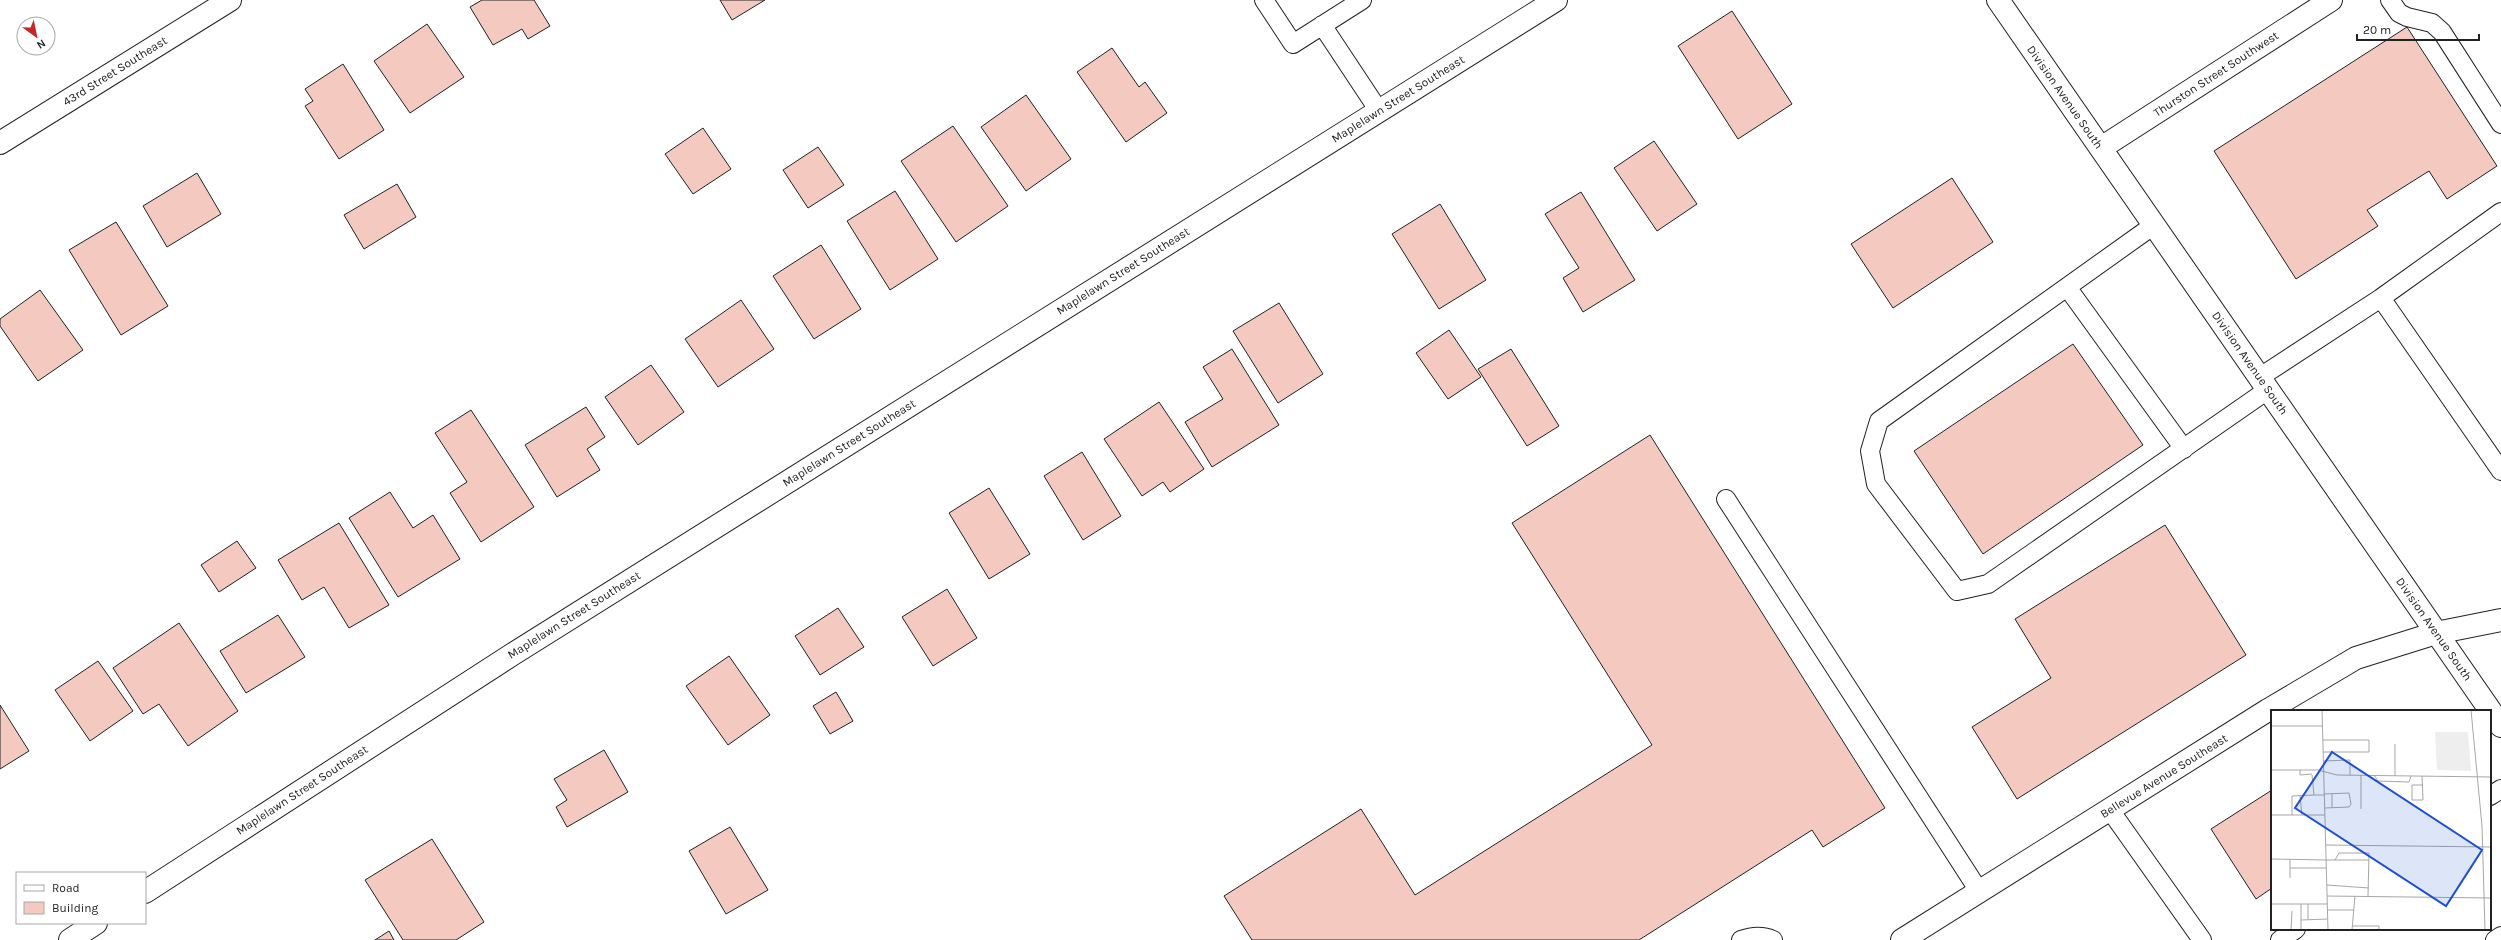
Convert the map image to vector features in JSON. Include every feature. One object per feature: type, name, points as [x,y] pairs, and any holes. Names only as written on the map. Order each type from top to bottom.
[{"type":"street","name":"43rd Street Southeast","points":[[0,143],[230,0]]},
{"type":"street","name":"Maplelawn Street Southeast","points":[[146,891],[513,654],[1556,0]]},
{"type":"street","name":"Division Avenue South","points":[[1998,0],[2265,383],[2490,710]]},
{"type":"street","name":"Thurston Street Southwest","points":[[2100,148],[2331,0]]},
{"type":"street","name":"Bellevue Avenue Southeast","points":[[2272,710],[2356,658],[2436,633],[2501,620]]},
{"type":"street","name":"Bellevue Avenue Southeast","points":[[1902,940],[2271,711]]},
{"type":"street","name":"Division Avenue South","points":[[2491,712],[2501,726]]},
{"type":"street","points":[[70,940],[94,924]]},
{"type":"lane","points":[[1264,0],[1293,44],[1362,0]]},
{"type":"lane","points":[[2390,0],[2399,13],[2407,17],[2432,23],[2442,32],[2501,124]]},
{"type":"lane","points":[[1322,25],[1379,111]]},
{"type":"lane","points":[[2154,225],[1879,421],[1870,451],[1876,484],[1957,591],[1988,584],[2184,449],[2265,383],[2501,212]]},
{"type":"lane","points":[[2067,287],[2184,449]]},
{"type":"lane","points":[[2381,298],[2501,471]]},
{"type":"lane","points":[[1726,498],[1979,891]]},
{"type":"lane","points":[[2491,795],[2501,789]]},
{"type":"lane","points":[[2110,810],[2202,940]]},
{"type":"lane","points":[[2280,940],[2295,930]]},
{"type":"lane","points":[[2495,940],[2501,936]]},
{"type":"lane","points":[[1741,940],[1750,937],[1766,937],[1773,940]]},
{"type":"building","points":[[482,0],[534,0],[550,26],[528,39],[522,29],[493,45],[470,7]]},
{"type":"building","points":[[720,0],[765,0],[732,20]]},
{"type":"building","points":[[1732,11],[1792,104],[1738,139],[1678,46]]},
{"type":"building","points":[[427,24],[464,77],[410,113],[374,61]]},
{"type":"building","points":[[2407,27],[2497,166],[2447,199],[2429,171],[2367,210],[2378,226],[2296,279],[2214,151]]},
{"type":"building","points":[[1112,48],[1139,87],[1145,82],[1167,113],[1126,142],[1077,72]]},
{"type":"building","points":[[343,64],[384,130],[339,159],[305,106],[313,101],[305,89]]},
{"type":"building","points":[[1026,95],[1071,159],[1026,191],[981,127]]},
{"type":"building","points":[[953,126],[1008,206],[956,242],[901,161]]},
{"type":"building","points":[[703,128],[731,169],[693,194],[665,154]]},
{"type":"building","points":[[1654,141],[1697,204],[1657,231],[1614,168]]},
{"type":"building","points":[[818,147],[844,185],[808,208],[783,170]]},
{"type":"building","points":[[197,173],[221,214],[167,247],[143,206]]},
{"type":"building","points":[[1952,178],[1993,242],[1893,308],[1851,244]]},
{"type":"building","points":[[397,184],[416,217],[364,249],[344,215]]},
{"type":"building","points":[[895,191],[938,259],[890,290],[847,221]]},
{"type":"building","points":[[1581,192],[1635,280],[1583,312],[1563,278],[1579,268],[1545,214]]},
{"type":"building","points":[[1440,204],[1486,280],[1439,309],[1392,234]]},
{"type":"building","points":[[116,222],[168,306],[121,335],[69,250]]},
{"type":"building","points":[[821,245],[861,309],[814,339],[773,276]]},
{"type":"building","points":[[40,290],[83,350],[38,381],[0,326],[0,319]]},
{"type":"building","points":[[741,300],[774,349],[718,387],[685,339]]},
{"type":"building","points":[[1279,303],[1323,374],[1278,403],[1233,331]]},
{"type":"building","points":[[1449,330],[1481,377],[1448,399],[1416,353]]},
{"type":"building","points":[[2073,344],[2143,445],[1983,554],[1914,451]]},
{"type":"building","points":[[1232,349],[1279,425],[1212,467],[1185,422],[1223,399],[1203,367]]},
{"type":"building","points":[[1511,349],[1559,426],[1527,446],[1478,369]]},
{"type":"building","points":[[651,365],[684,412],[638,445],[605,397]]},
{"type":"building","points":[[1159,402],[1204,469],[1170,492],[1163,482],[1142,496],[1104,439]]},
{"type":"building","points":[[586,407],[605,437],[587,449],[600,470],[557,497],[525,445]]},
{"type":"building","points":[[471,410],[534,507],[481,542],[450,493],[467,482],[435,433]]},
{"type":"building","points":[[1650,435],[1885,808],[1823,847],[1812,830],[1639,940],[1252,940],[1224,896],[1361,809],[1415,895],[1652,745],[1512,523]]},
{"type":"building","points":[[1082,452],[1121,516],[1083,540],[1044,476]]},
{"type":"building","points":[[989,488],[1030,554],[989,579],[949,513]]},
{"type":"building","points":[[390,492],[413,528],[433,515],[460,559],[398,597],[349,518]]},
{"type":"building","points":[[339,523],[389,605],[349,628],[324,587],[302,600],[278,560]]},
{"type":"building","points":[[2165,525],[2246,655],[2017,799],[1972,727],[2051,678],[2015,619]]},
{"type":"building","points":[[237,541],[256,568],[219,592],[201,565]]},
{"type":"building","points":[[947,589],[977,638],[933,666],[902,617]]},
{"type":"building","points":[[838,608],[864,647],[820,675],[795,636]]},
{"type":"building","points":[[278,615],[305,657],[246,693],[220,651]]},
{"type":"building","points":[[179,623],[238,711],[188,746],[159,704],[143,714],[113,668]]},
{"type":"building","points":[[729,656],[770,715],[728,745],[686,686]]},
{"type":"building","points":[[98,661],[133,711],[90,741],[55,690]]},
{"type":"building","points":[[836,692],[853,721],[830,734],[813,706]]},
{"type":"building","points":[[0,705],[29,751],[0,769]]},
{"type":"building","points":[[604,750],[628,792],[567,827],[556,807],[567,800],[554,779]]},
{"type":"building","points":[[2271,791],[2271,889],[2256,899],[2211,829]]},
{"type":"building","points":[[730,827],[768,890],[726,914],[689,851]]},
{"type":"building","points":[[432,839],[484,922],[456,940],[403,940],[365,880]]},
{"type":"building","points":[[389,931],[394,940],[375,940]]}]
